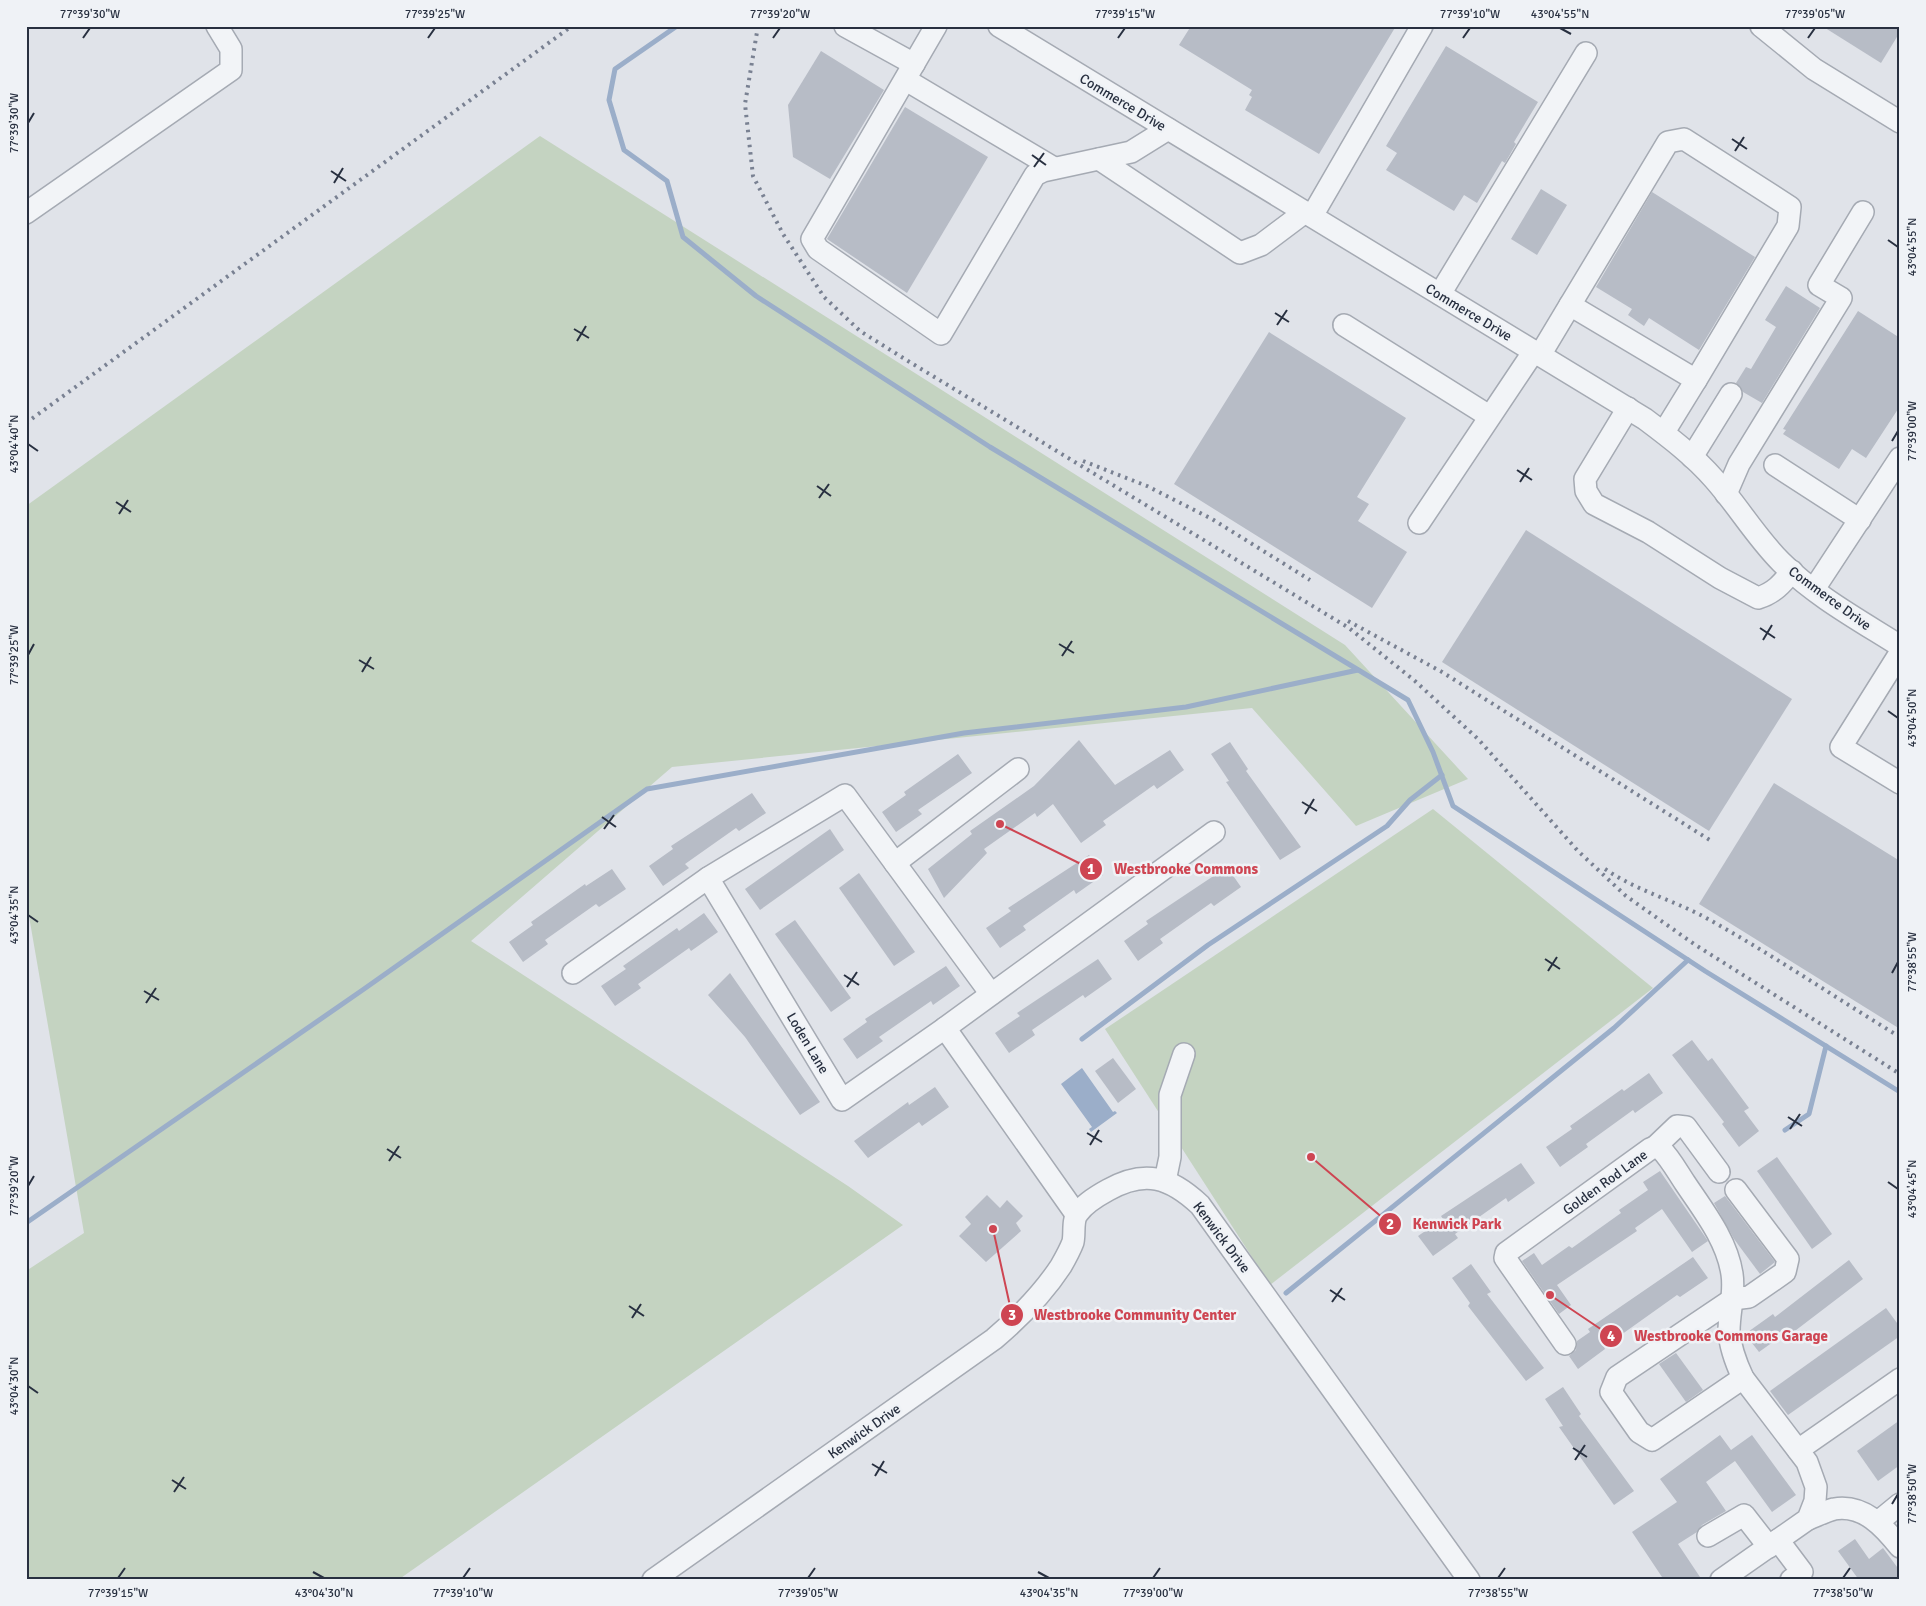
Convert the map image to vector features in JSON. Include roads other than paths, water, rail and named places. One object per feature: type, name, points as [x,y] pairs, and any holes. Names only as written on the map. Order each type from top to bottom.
[{"type":"street","points":[[26,213],[231,70],[231,49],[217,26]]},
{"type":"street","points":[[845,26],[910,72],[1054,168]]},
{"type":"street","points":[[936,26],[812,239],[818,249],[941,334],[1035,174],[1054,168],[1132,152],[1168,129]]},
{"type":"street","name":"Commerce Drive","points":[[999,26],[1628,408],[1664,432],[1692,457],[1726,494],[1758,536],[1792,571],[1814,589],[1900,646]]},
{"type":"street","points":[[1098,159],[1240,254],[1262,246],[1308,214],[1422,26]]},
{"type":"street","points":[[1761,26],[1814,69],[1900,122]]},
{"type":"street","points":[[1440,294],[1586,53]]},
{"type":"street","points":[[1419,523],[1489,416],[1537,353],[1570,304],[1668,142],[1684,139],[1790,207],[1788,226],[1664,432]]},
{"type":"street","points":[[1726,494],[1739,464],[1841,298],[1819,285],[1863,212]]},
{"type":"street","points":[[1570,304],[1696,380]]},
{"type":"street","points":[[1344,325],[1489,416]]},
{"type":"street","points":[[1692,457],[1731,394]]},
{"type":"street","points":[[1628,408],[1585,479],[1586,492],[1594,504],[1655,536],[1720,578],[1758,598],[1769,594],[1780,586],[1792,571]]},
{"type":"street","points":[[1814,589],[1900,458]]},
{"type":"street","points":[[1775,465],[1860,520]]},
{"type":"street","points":[[1900,652],[1841,747],[1900,783]]},
{"type":"street","points":[[895,863],[1018,770]]},
{"type":"street","points":[[573,973],[708,878],[845,796],[992,994]]},
{"type":"street","name":"Loden Lane","points":[[708,878],[842,1100],[945,1028],[1214,832]]},
{"type":"street","points":[[945,1028],[1076,1214]]},
{"type":"street","points":[[1165,1180],[1170,1157],[1170,1096],[1184,1054]]},
{"type":"street","points":[[1655,1147],[1677,1126],[1686,1127],[1719,1172]]},
{"type":"street","name":"Golden Rod Lane","points":[[1565,1344],[1505,1258],[1506,1253],[1655,1147],[1664,1152],[1714,1226],[1730,1262],[1733,1299],[1729,1330],[1732,1350],[1743,1378],[1812,1470],[1816,1486],[1815,1501],[1808,1519]]},
{"type":"street","name":"Kenwick Drive","points":[[653,1580],[994,1339],[1021,1316],[1044,1291],[1062,1265],[1072,1243],[1076,1214],[1086,1204],[1119,1184],[1136,1179],[1155,1178],[1165,1180],[1185,1191],[1200,1205],[1470,1580]]},
{"type":"street","points":[[1736,1190],[1788,1259],[1785,1272],[1749,1297],[1733,1299],[1617,1377],[1611,1392],[1639,1432],[1652,1440],[1743,1378]]},
{"type":"street","points":[[1798,1450],[1900,1379]]},
{"type":"street","points":[[1878,1522],[1900,1504]]},
{"type":"street","points":[[1722,1580],[1808,1519],[1834,1509],[1845,1509],[1868,1515],[1878,1522],[1900,1547]]},
{"type":"street","points":[[1708,1536],[1744,1515],[1802,1572],[1792,1580]]},
{"type":"water","points":[[1082,1068],[1113,1112],[1117,1113],[1091,1132],[1089,1129],[1092,1127],[1061,1084]]},
{"type":"waterway","points":[[677,26],[615,69],[609,100],[624,150],[667,181],[683,237],[756,296],[990,447],[1408,700],[1433,752],[1453,806],[1705,971],[1900,1092]]},
{"type":"waterway","points":[[26,1223],[364,989],[647,789],[964,733],[1186,707],[1358,670]]},
{"type":"waterway","points":[[1082,1039],[1208,945],[1387,826],[1410,800],[1442,775]]},
{"type":"waterway","points":[[1286,1293],[1614,1028],[1688,960]]},
{"type":"waterway","points":[[1785,1130],[1809,1114],[1826,1046]]},
{"type":"railway","points":[[26,423],[572,26]]},
{"type":"railway","points":[[758,26],[745,104],[753,176],[783,234],[824,297],[860,331],[1349,628],[1415,681],[1478,739],[1578,851],[1626,896],[1694,944],[1900,1074]]},
{"type":"railway","points":[[1083,461],[1147,486],[1212,519],[1310,580]]},
{"type":"railway","points":[[1348,621],[1442,672],[1713,842]]},
{"type":"railway","points":[[1605,869],[1631,884],[1695,912],[1732,933],[1900,1037]]},
{"type":"place","name":"Westbrooke Commons","points":[[1000,824]]},
{"type":"place","name":"Kenwick Park","points":[[1311,1157]]},
{"type":"place","name":"Westbrooke Community Center","points":[[993,1229]]},
{"type":"place","name":"Westbrooke Commons Garage","points":[[1550,1295]]}]
